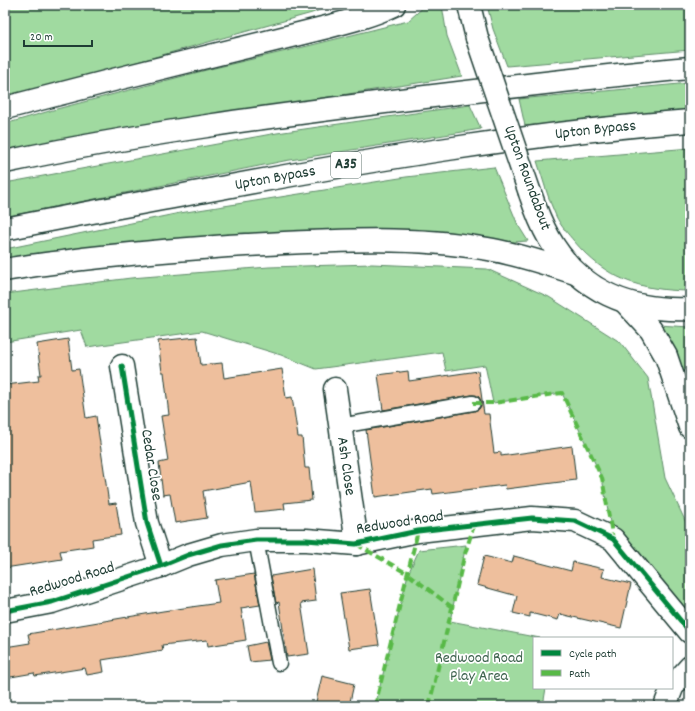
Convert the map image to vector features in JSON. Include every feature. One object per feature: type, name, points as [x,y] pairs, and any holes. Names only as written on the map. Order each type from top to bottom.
[{"type":"main road","points":[[5,108],[334,25],[367,16],[394,5]]},
{"type":"main road","name":"Upton Roundabout","points":[[469,5],[477,38],[530,193],[549,238],[560,255],[575,273],[591,285],[625,302],[654,308],[690,309]]},
{"type":"main road","points":[[5,162],[117,141],[329,109],[637,72],[690,68]]},
{"type":"main road","name":"Upton Bypass","points":[[5,229],[307,172],[435,151],[539,136],[690,121]]},
{"type":"main road","points":[[5,270],[122,255],[199,248],[333,240],[388,240],[444,243],[489,249],[529,258],[575,273]]},
{"type":"main road","points":[[625,302],[651,330],[666,356],[690,427]]},
{"type":"main road","name":"Cedar Close","points":[[122,366],[146,523],[161,566]]},
{"type":"main road","name":"Ash Close","points":[[335,389],[356,529],[356,544]]},
{"type":"main road","name":"Redwood Road","points":[[5,611],[52,602],[161,566],[188,555],[222,546],[256,540],[306,540],[356,544],[418,531],[532,518],[575,521],[613,539],[690,632]]},
{"type":"main road","points":[[673,686],[690,668]]},
{"type":"main road","points":[[665,706],[671,689]]},
{"type":"lane","points":[[340,426],[472,403]]},
{"type":"lane","points":[[256,540],[279,663]]},
{"type":"green space","points":[[5,5],[332,5],[312,13],[5,99]]},
{"type":"green space","points":[[426,5],[442,5],[447,36],[462,76],[139,127],[5,151],[5,124],[210,69],[408,21]]},
{"type":"green space","points":[[487,5],[690,5],[690,50],[507,66],[493,29]]},
{"type":"green space","points":[[690,83],[690,110],[525,126],[519,99]]},
{"type":"green space","points":[[470,105],[481,129],[284,161],[5,217],[5,183],[277,133]]},
{"type":"green space","points":[[690,148],[690,290],[688,291],[639,285],[625,280],[598,265],[574,241],[560,223],[550,203],[537,161]]},
{"type":"green space","points":[[494,167],[518,225],[528,241],[513,242],[481,238],[5,261],[5,249],[180,213],[406,177]]},
{"type":"green space","points":[[372,264],[487,269],[549,297],[620,342],[648,378],[665,478],[690,531],[690,632],[613,539],[602,478],[562,393],[493,403],[485,365],[446,371],[442,352],[316,369],[281,355],[202,331],[87,347],[81,330],[5,342],[5,294],[131,278],[269,267]]},
{"type":"green space","points":[[658,325],[690,327],[690,392]]},
{"type":"green space","name":"Redwood Road Play Area","points":[[466,545],[450,621],[535,637],[533,637],[533,689],[546,689],[543,706],[375,706],[408,574],[419,550]]},
{"type":"building","points":[[197,337],[201,365],[222,363],[224,378],[282,369],[286,398],[292,397],[298,437],[302,437],[305,468],[309,468],[312,500],[284,503],[285,509],[255,512],[251,482],[203,491],[207,518],[175,523],[170,494],[163,495],[159,463],[168,461],[161,416],[169,415],[164,372],[162,372],[158,341]]},
{"type":"building","points":[[68,339],[72,370],[79,369],[86,418],[96,416],[109,504],[116,503],[121,535],[92,539],[93,546],[60,551],[62,559],[5,568],[5,385],[39,381],[38,375],[41,375],[37,344]]},
{"type":"building","points":[[408,371],[409,381],[478,371],[484,414],[489,414],[494,453],[501,452],[501,456],[572,446],[576,480],[506,489],[505,485],[433,494],[432,489],[375,497],[366,430],[474,411],[479,409],[481,406],[479,397],[472,395],[383,410],[378,375]]},
{"type":"building","points":[[484,556],[512,563],[514,556],[571,571],[573,562],[604,569],[602,577],[631,584],[621,628],[560,614],[558,620],[530,613],[530,617],[513,613],[517,596],[477,585]]},
{"type":"building","points":[[312,569],[316,601],[301,603],[309,654],[287,657],[279,602],[276,603],[271,576]]},
{"type":"building","points":[[254,574],[260,605],[241,608],[246,640],[208,646],[207,640],[162,645],[163,650],[102,660],[104,672],[87,675],[85,668],[35,676],[34,673],[5,678],[5,647],[30,643],[28,634],[219,603],[215,580]]},
{"type":"building","points":[[370,589],[379,645],[349,649],[340,593]]},
{"type":"building","points":[[266,642],[270,660],[250,662],[247,646]]},
{"type":"building","points":[[322,676],[354,684],[349,706],[315,706]]},
{"type":"marked path","points":[[473,403],[493,403],[562,393],[602,478],[613,539]]},
{"type":"marked path","points":[[429,706],[464,557],[474,525]]},
{"type":"marked path","points":[[375,706],[418,531]]},
{"type":"marked path","points":[[356,544],[408,574],[453,608]]},
{"type":"cycle path","points":[[122,366],[147,523],[161,566]]},
{"type":"cycle path","points":[[5,611],[52,602],[161,566],[188,555],[222,545],[256,540],[306,540],[356,544],[418,531],[532,518],[575,521],[613,539],[690,632]]}]
